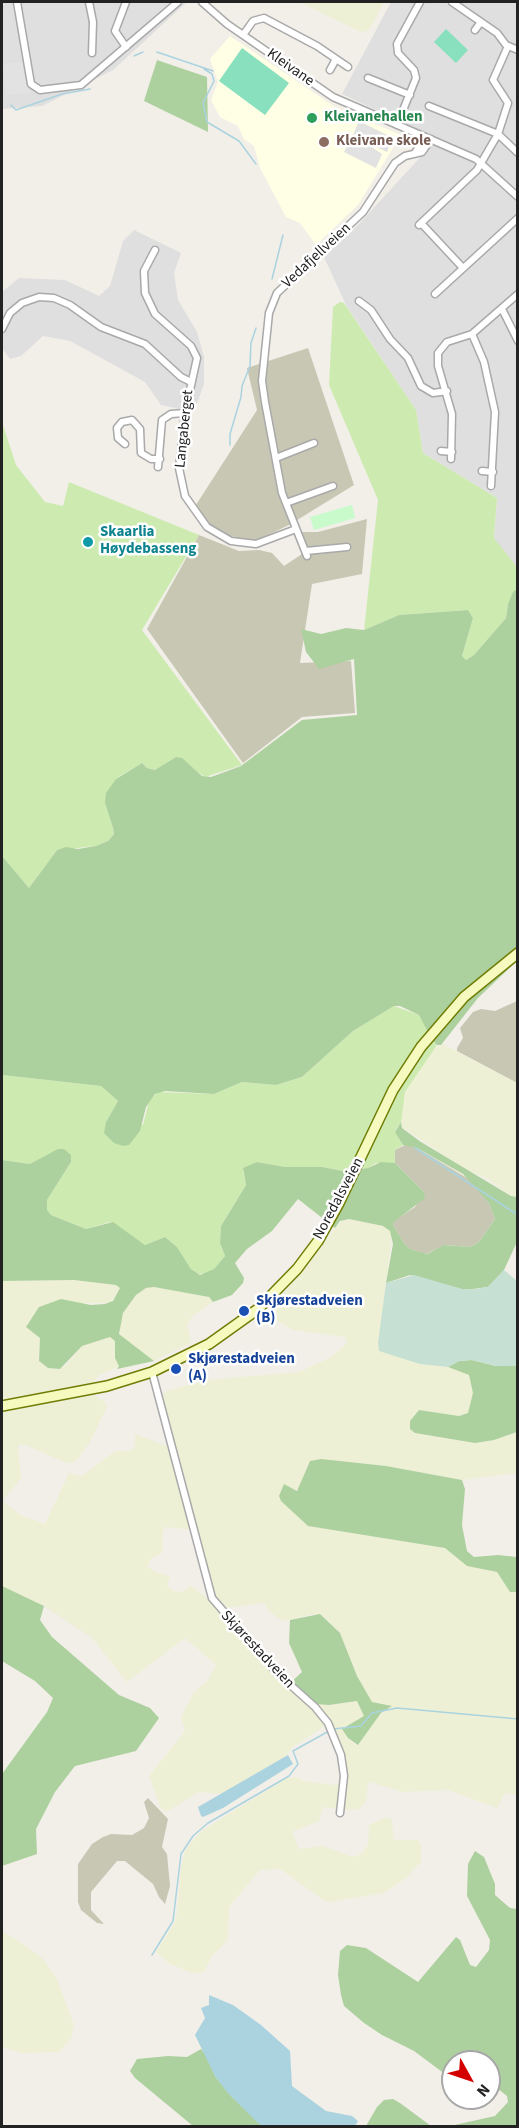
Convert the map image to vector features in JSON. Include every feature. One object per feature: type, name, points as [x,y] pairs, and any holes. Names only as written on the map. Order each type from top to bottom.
[{"type":"main road","name":"Noredalsveien","points":[[2,1406],[107,1386],[152,1372],[185,1358],[232,1330],[268,1300],[297,1269],[329,1222],[384,1107],[415,1055],[464,997],[518,953]]},
{"type":"street","points":[[17,2],[31,84],[36,89],[81,85],[178,2]]},
{"type":"street","points":[[89,2],[93,22],[92,52]]},
{"type":"street","points":[[126,2],[115,31],[126,47]]},
{"type":"street","name":"Kleivane","points":[[202,2],[243,35],[338,100],[482,163],[518,197]]},
{"type":"street","points":[[397,125],[410,95],[416,73],[400,57],[397,48],[420,2]]},
{"type":"street","points":[[452,2],[496,33],[508,46],[518,50]]},
{"type":"street","name":"Kleivane","points":[[243,35],[253,21],[264,18],[348,68]]},
{"type":"street","points":[[475,30],[481,22]]},
{"type":"street","points":[[508,46],[493,80],[508,103],[518,105]]},
{"type":"street","name":"Kleivane","points":[[330,70],[336,59]]},
{"type":"street","points":[[368,78],[410,95]]},
{"type":"street","points":[[463,268],[420,224],[482,163],[498,134],[508,103]]},
{"type":"street","points":[[429,106],[498,134],[518,153]]},
{"type":"street","name":"Vedafjellveien","points":[[347,547],[306,554],[286,503],[262,381],[267,324],[277,293],[363,212],[395,163],[415,153],[422,153],[428,138]]},
{"type":"street","points":[[435,294],[515,221],[505,216]]},
{"type":"street","name":"Langaberget","points":[[155,250],[144,271],[145,293],[159,319],[194,350],[197,362],[190,382],[179,468],[181,484],[191,508],[207,527],[231,541],[249,545],[265,542],[296,529]]},
{"type":"street","points":[[441,451],[451,456],[452,414],[438,366],[438,353],[447,342],[472,334],[518,294]]},
{"type":"street","points":[[2,328],[10,313],[22,303],[39,297],[54,298],[70,305],[101,327],[146,344],[182,378],[190,382]]},
{"type":"street","points":[[359,301],[371,310],[390,339],[408,358],[421,386],[433,393],[447,391]]},
{"type":"street","points":[[502,309],[518,341]]},
{"type":"street","points":[[472,334],[484,362],[495,412],[491,486]]},
{"type":"street","points":[[158,467],[162,420],[171,414],[185,413]]},
{"type":"street","points":[[125,444],[117,438],[117,428],[122,422],[132,420],[140,429],[141,453],[151,459],[160,459]]},
{"type":"street","points":[[276,458],[314,443]]},
{"type":"street","points":[[482,471],[493,472]]},
{"type":"street","points":[[286,503],[333,486]]},
{"type":"street","name":"Skjørestadveien","points":[[152,1372],[212,1598],[277,1673],[315,1707],[328,1724],[341,1755],[344,1776],[340,1813]]},
{"type":"shaded area","points":[[2,2],[187,2],[113,70],[42,106],[2,109]]},
{"type":"shaded area","points":[[299,2],[384,2],[374,22],[367,31],[361,32]]},
{"type":"shaded area","points":[[391,2],[517,2],[517,567],[494,539],[497,498],[423,453],[416,410],[347,307],[324,257],[358,225],[437,139],[342,94]]},
{"type":"shaded area","name":"Kleivane skole","points":[[230,36],[335,107],[401,135],[358,205],[316,245],[300,223],[286,217],[260,168],[254,146],[244,139],[238,126],[220,117],[211,100],[218,82],[210,59]]},
{"type":"shaded area","points":[[22,62],[29,93],[6,95],[3,64]]},
{"type":"shaded area","points":[[359,121],[393,138],[387,152],[373,148],[382,154],[376,168],[344,152],[351,138],[370,146],[369,143],[353,135]]},
{"type":"shaded area","points":[[134,230],[181,253],[174,273],[178,300],[197,332],[204,357],[204,384],[194,412],[161,405],[145,382],[70,341],[43,336],[21,356],[10,359],[2,348],[2,292],[19,278],[65,280],[99,296],[110,286],[123,241]]},
{"type":"shaded area","points":[[308,348],[354,485],[289,525],[253,542],[217,532],[194,508],[257,410],[247,368]]},
{"type":"shaded area","points":[[367,519],[362,574],[312,584],[300,663],[351,661],[355,713],[302,717],[243,763],[147,629],[199,535],[239,551],[259,550],[272,553],[284,566],[308,550],[302,532],[318,532]]},
{"type":"shaded area","points":[[517,1001],[517,1083],[457,1051],[457,1048],[463,1038],[460,1028],[473,1012],[481,1009],[495,1011]]},
{"type":"shaded area","points":[[443,1044],[517,1083],[517,1197],[511,1196],[486,1178],[463,1168],[402,1127],[400,1113],[405,1092],[433,1049]]},
{"type":"shaded area","points":[[405,1145],[417,1148],[472,1181],[489,1203],[495,1219],[479,1242],[470,1247],[445,1245],[426,1254],[410,1249],[404,1243],[393,1225],[394,1221],[415,1207],[424,1192],[395,1163],[395,1150]]},
{"type":"shaded area","points":[[349,1219],[386,1227],[392,1233],[383,1309],[420,1364],[448,1367],[469,1375],[473,1393],[468,1413],[459,1416],[419,1410],[413,1416],[415,1433],[475,1443],[494,1440],[517,1432],[517,1473],[462,1480],[386,1466],[313,1460],[306,1466],[301,1487],[279,1499],[309,1526],[445,1548],[467,1566],[497,1572],[510,1592],[517,1592],[517,1795],[505,1793],[497,1808],[448,1790],[403,1792],[370,1782],[366,1801],[359,1809],[323,1807],[319,1821],[292,1832],[299,1849],[323,1846],[353,1857],[361,1854],[368,1845],[369,1825],[387,1817],[392,1820],[394,1840],[417,1840],[421,1844],[421,1862],[406,1878],[384,1893],[330,1902],[325,1901],[280,1869],[260,1870],[229,1907],[228,1940],[212,1956],[204,1972],[192,1973],[170,1964],[156,1952],[174,1924],[185,1850],[201,1831],[287,1778],[296,1777],[304,1781],[343,1786],[346,1769],[344,1758],[328,1724],[293,1747],[286,1756],[223,1794],[199,1792],[166,1812],[161,1808],[149,1776],[185,1731],[181,1717],[194,1692],[208,1680],[216,1665],[185,1638],[127,1682],[92,1638],[44,1606],[2,1586],[2,1281],[74,1280],[116,1285],[120,1288],[111,1303],[82,1303],[36,1334],[41,1341],[38,1358],[41,1363],[59,1369],[65,1366],[82,1346],[110,1337],[115,1341],[115,1358],[120,1366],[99,1375],[94,1382],[94,1395],[105,1402],[107,1407],[89,1444],[75,1462],[66,1463],[26,1445],[18,1445],[21,1478],[3,1501],[20,1515],[45,1524],[69,1473],[82,1476],[115,1451],[131,1451],[135,1446],[135,1434],[172,1448],[173,1440],[161,1397],[166,1391],[208,1380],[299,1372],[329,1358],[343,1347],[347,1342],[345,1337],[293,1330],[267,1315],[340,1222]],"holes":[[[165,1527],[196,1530],[211,1601],[191,1586],[182,1592],[174,1591],[167,1586],[170,1576],[156,1572],[147,1566],[151,1559],[163,1552]],[[264,1603],[270,1612],[282,1621],[314,1614],[324,1617],[340,1633],[357,1676],[372,1702],[392,1706],[376,1719],[360,1743],[354,1744],[348,1738],[344,1727],[360,1721],[364,1716],[361,1705],[357,1701],[329,1705],[275,1672],[224,1608]]]},
{"type":"shaded area","points":[[504,1270],[517,1281],[517,1366],[497,1366],[472,1360],[459,1361],[448,1367],[420,1364],[379,1351],[378,1343],[386,1283],[414,1275],[462,1289],[476,1289],[488,1287]]},
{"type":"shaded area","points":[[154,1287],[209,1297],[213,1302],[194,1315],[187,1324],[191,1343],[154,1361],[121,1337],[119,1328],[123,1313],[136,1295],[146,1288]]},
{"type":"shaded area","points":[[148,1798],[168,1819],[162,1847],[167,1854],[170,1886],[165,1904],[153,1884],[125,1861],[117,1861],[91,1892],[91,1910],[104,1924],[97,1923],[81,1910],[78,1902],[78,1864],[92,1844],[103,1837],[111,1834],[132,1835],[144,1828],[149,1818],[144,1802]]},
{"type":"shaded area","points":[[2,1932],[42,1958],[57,1979],[74,2025],[71,2039],[59,2052],[21,2053],[2,2047]]},
{"type":"green space","points":[[446,29],[468,50],[456,63],[434,42]]},
{"type":"green space","points":[[242,48],[289,83],[265,115],[219,81]]},
{"type":"green space","points":[[157,60],[207,77],[208,132],[144,101]]},
{"type":"green space","points":[[340,302],[344,303],[416,410],[423,453],[497,498],[494,538],[517,567],[517,589],[508,604],[506,618],[474,655],[466,660],[462,656],[473,618],[468,610],[399,615],[364,630],[378,500],[329,385],[333,307]]},
{"type":"green space","points":[[2,422],[16,465],[45,502],[63,506],[69,482],[199,535],[142,630],[242,765],[205,777],[176,757],[156,770],[147,768],[142,763],[116,779],[105,803],[114,834],[108,841],[96,846],[57,850],[29,888],[3,857],[2,848]]},
{"type":"green space","points":[[352,505],[355,518],[314,530],[310,517]]},
{"type":"green space","points":[[517,589],[517,961],[478,998],[441,1045],[437,1045],[430,1036],[419,1015],[400,1006],[394,1006],[353,1031],[302,1077],[276,1085],[242,1082],[214,1094],[165,1091],[155,1094],[146,1107],[140,1131],[129,1145],[123,1146],[114,1143],[104,1133],[106,1122],[118,1101],[101,1086],[2,1075],[2,848],[3,857],[29,888],[57,850],[66,847],[78,849],[96,846],[108,841],[114,834],[105,803],[106,793],[116,779],[142,763],[147,768],[155,770],[176,757],[182,758],[202,776],[211,777],[241,766],[302,720],[357,715],[354,659],[319,669],[306,652],[301,629],[321,634],[346,628],[364,630],[399,615],[468,610],[473,618],[462,656],[466,660],[474,655],[506,618],[508,604],[513,592]]},
{"type":"green space","points":[[394,1006],[419,1015],[437,1045],[405,1092],[401,1122],[395,1131],[403,1145],[395,1150],[395,1163],[376,1163],[368,1168],[343,1171],[322,1167],[285,1167],[257,1162],[243,1171],[246,1185],[221,1226],[220,1243],[225,1256],[214,1269],[207,1273],[198,1274],[191,1269],[177,1247],[165,1237],[145,1245],[110,1222],[86,1229],[51,1215],[47,1211],[47,1200],[71,1162],[38,1160],[30,1164],[2,1160],[2,1075],[101,1086],[118,1101],[106,1122],[143,1125],[149,1101],[158,1092],[214,1094],[242,1082],[276,1085],[302,1077],[353,1031]]},
{"type":"green space","points":[[401,1122],[402,1128],[421,1142],[511,1196],[517,1197],[517,1242],[504,1270],[488,1287],[465,1290],[410,1275],[386,1283],[393,1244],[390,1231],[383,1226],[349,1219],[340,1221],[335,1228],[298,1199],[272,1231],[247,1249],[235,1263],[244,1278],[243,1283],[232,1295],[213,1302],[209,1297],[154,1287],[146,1288],[136,1295],[123,1313],[119,1334],[154,1361],[117,1369],[119,1366],[115,1358],[115,1341],[110,1337],[82,1346],[60,1369],[48,1368],[39,1361],[40,1338],[26,1327],[39,1307],[61,1299],[91,1305],[105,1304],[113,1301],[120,1288],[116,1285],[74,1280],[2,1281],[2,1160],[30,1164],[58,1149],[64,1149],[71,1155],[71,1162],[47,1200],[47,1210],[51,1215],[86,1229],[113,1222],[145,1245],[165,1237],[177,1247],[191,1269],[200,1275],[214,1269],[225,1256],[220,1243],[221,1226],[246,1185],[243,1168],[257,1162],[285,1167],[322,1167],[343,1171],[368,1168],[381,1162],[395,1163],[424,1192],[425,1198],[393,1225],[410,1249],[427,1254],[444,1245],[470,1247],[479,1242],[495,1219],[489,1203],[463,1174],[417,1148],[403,1145],[395,1132]]},
{"type":"green space","points":[[472,1360],[496,1366],[517,1366],[517,1432],[494,1440],[475,1443],[415,1433],[410,1429],[410,1421],[419,1410],[459,1416],[468,1413],[473,1393],[469,1375],[448,1367],[459,1361]]},
{"type":"green space","points":[[321,1459],[386,1466],[462,1480],[465,1489],[462,1525],[467,1551],[474,1557],[498,1555],[517,1557],[517,1592],[510,1592],[497,1572],[467,1566],[445,1548],[308,1526],[281,1501],[279,1496],[284,1484],[297,1491],[310,1461]]},
{"type":"green space","points":[[2,1586],[44,1606],[40,1620],[52,1637],[119,1695],[150,1708],[159,1718],[136,1751],[75,1766],[55,1792],[36,1829],[37,1854],[2,1866],[2,1774],[47,1712],[53,1698],[35,1681],[2,1661]]},
{"type":"green space","points":[[320,1614],[340,1633],[357,1676],[372,1702],[392,1706],[381,1713],[358,1745],[348,1738],[342,1729],[364,1716],[357,1701],[329,1705],[315,1704],[288,1685],[302,1672],[289,1643],[290,1620]]},
{"type":"green space","points":[[475,1851],[484,1857],[495,1884],[495,1895],[510,1908],[517,1909],[517,2126],[450,2126],[495,2116],[508,2102],[507,2096],[501,2091],[501,2050],[441,2050],[441,2071],[414,2051],[364,2023],[344,2006],[341,1995],[338,1975],[340,1951],[347,1945],[366,1948],[418,1982],[456,1937],[460,1940],[470,1965],[476,1967],[489,1950],[490,1940],[467,1896],[468,1864]]},
{"type":"green space","points":[[201,2049],[207,2055],[215,2076],[232,2097],[263,2126],[193,2126],[135,2078],[130,2071],[137,2059],[187,2057]]},
{"type":"green space","points":[[393,2099],[431,2126],[366,2126],[384,2100]]},
{"type":"water","points":[[288,1755],[293,1764],[223,1808],[201,1816],[198,1807]]},
{"type":"water","points":[[209,1995],[233,2005],[261,2025],[290,2051],[292,2086],[326,2111],[352,2116],[358,2121],[355,2126],[263,2126],[259,2124],[227,2092],[215,2076],[195,2035],[205,2018],[201,2008],[209,2005]]},
{"type":"waterway","points":[[134,56],[143,52]]},
{"type":"waterway","points":[[157,52],[213,71]]},
{"type":"waterway","points":[[204,69],[212,74],[214,81],[203,103],[207,122],[239,141],[256,164]]},
{"type":"waterway","points":[[11,105],[16,110],[62,94],[90,89]]},
{"type":"waterway","points":[[272,279],[283,235]]},
{"type":"waterway","points":[[230,445],[230,434],[242,386],[250,366],[251,343],[256,328]]},
{"type":"waterway","points":[[415,1148],[518,1215]]},
{"type":"waterway","points":[[333,1729],[361,1726],[372,1713],[397,1708],[518,1719]]},
{"type":"waterway","points":[[152,1955],[173,1921],[181,1854],[193,1836],[208,1823],[289,1776],[298,1764],[293,1751],[329,1731]]},
{"type":"place","name":"Kleivanehallen","points":[[312,118]]},
{"type":"place","name":"Kleivane skole","points":[[324,142]]},
{"type":"place","name":"Skaarlia Høydebasseng","points":[[88,542]]},
{"type":"place","name":"Skjørestadveien (B)","points":[[244,1311]]},
{"type":"place","name":"Skjørestadveien (A)","points":[[176,1369]]}]
